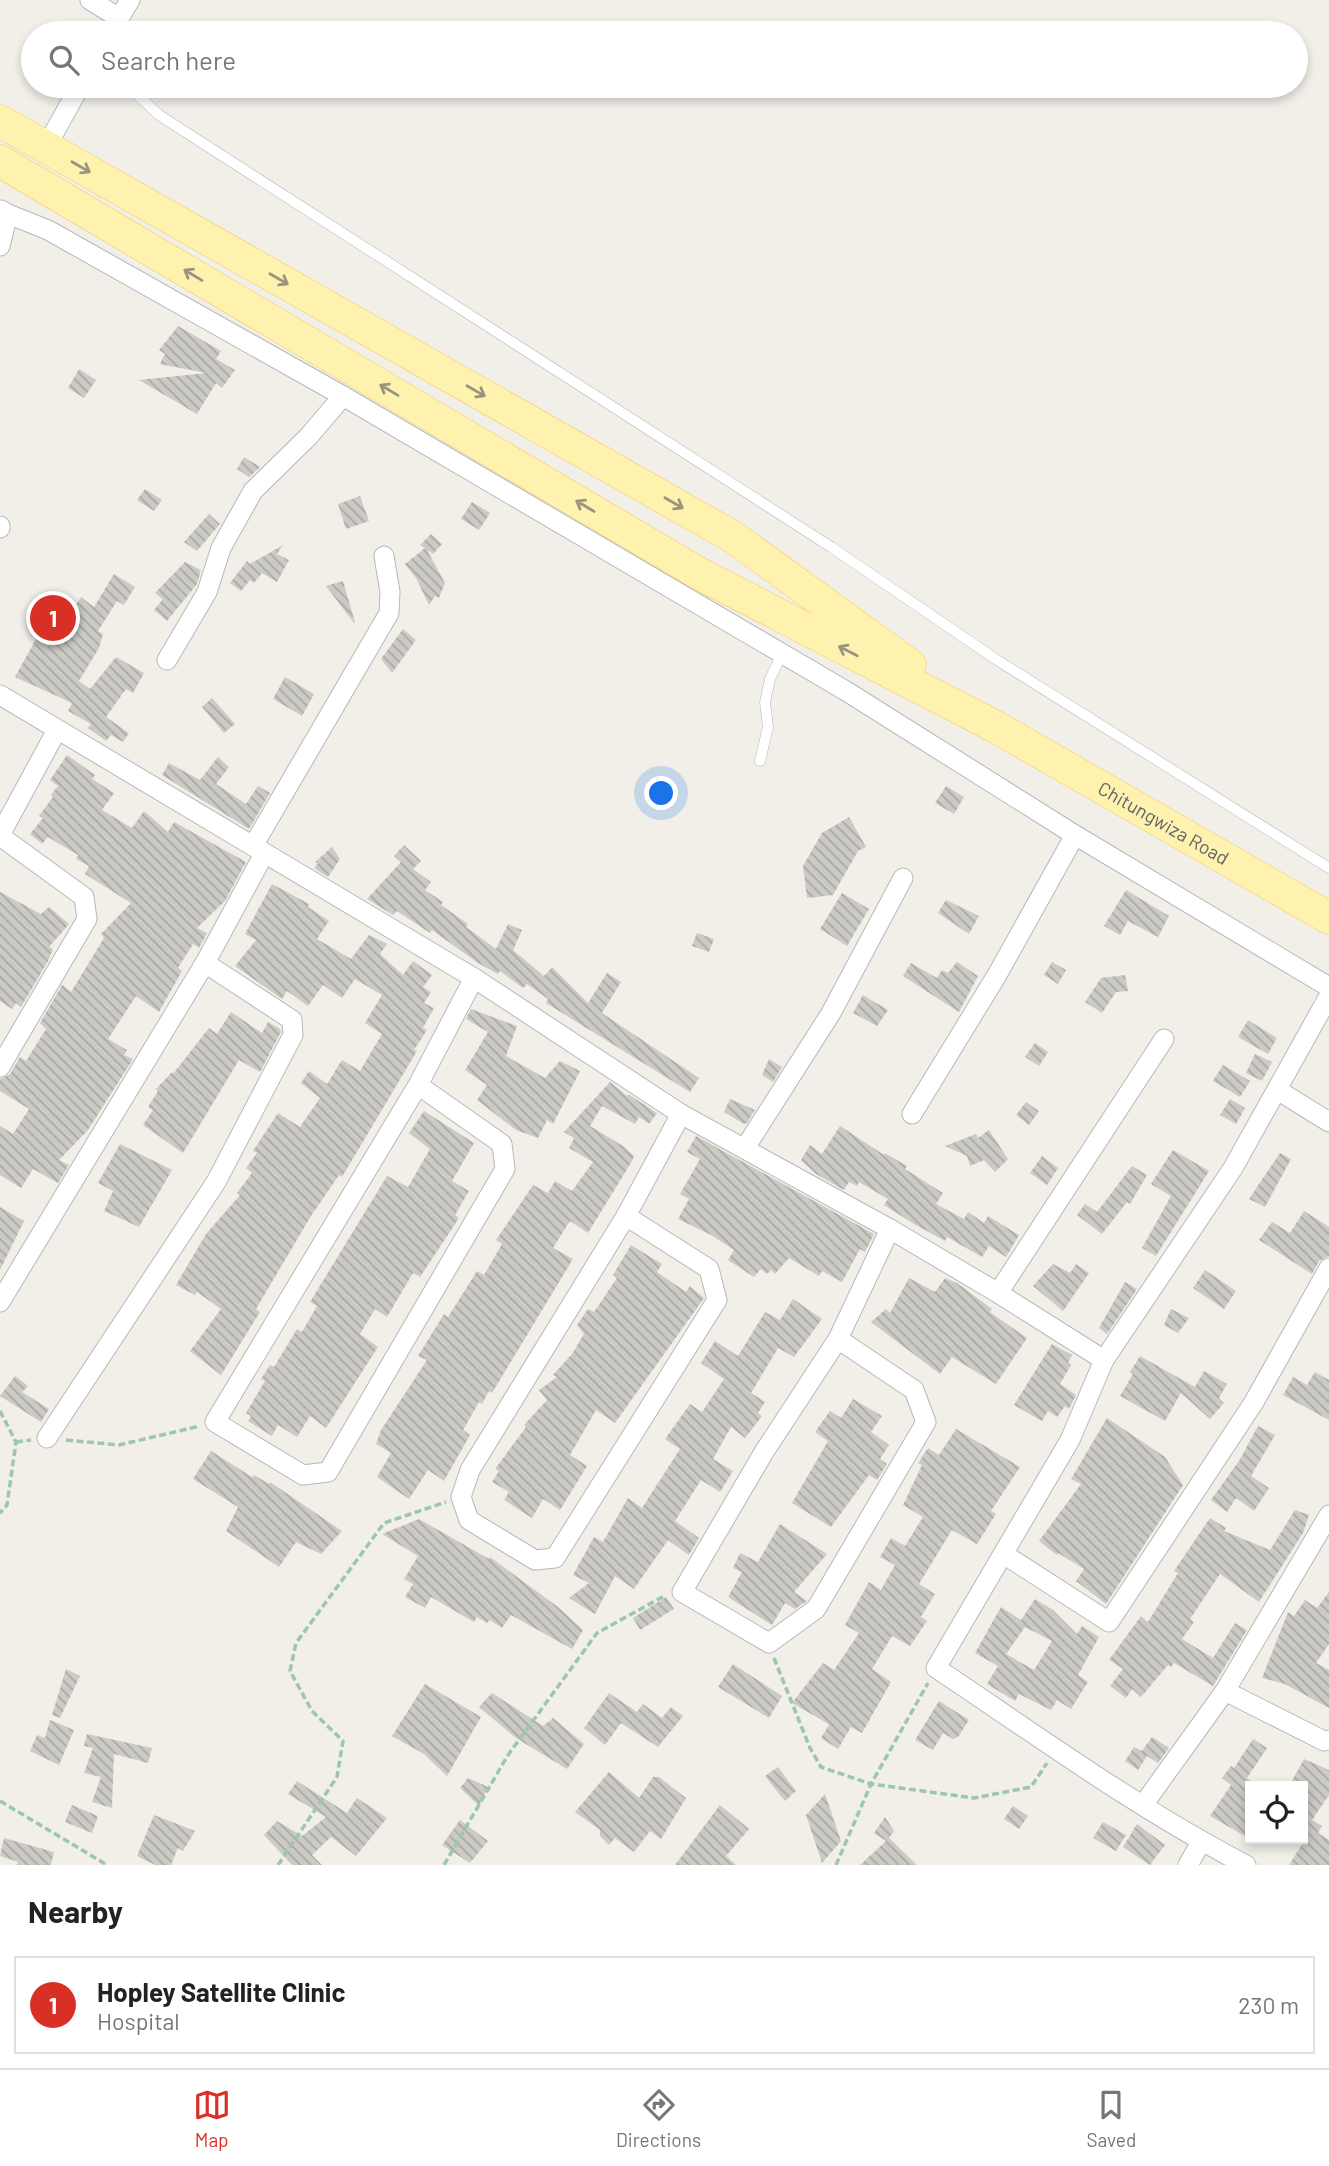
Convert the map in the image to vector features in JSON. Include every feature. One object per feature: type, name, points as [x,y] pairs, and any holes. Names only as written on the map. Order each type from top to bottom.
[{"type":"main road","points":[[0,121],[733,537],[996,727]]},
{"type":"main road","points":[[0,161],[700,574],[996,727]]},
{"type":"main road","name":"Chitungwiza Road","points":[[996,727],[1329,918]]},
{"type":"street","points":[[90,0],[111,21]]},
{"type":"street","points":[[117,21],[130,0]]},
{"type":"street","points":[[46,147],[73,98]]},
{"type":"street","points":[[0,246],[3,214],[48,230],[343,396],[846,691],[1074,835],[1329,987]]},
{"type":"street","points":[[167,660],[208,593],[221,548],[253,491],[309,436],[343,396]]},
{"type":"street","points":[[0,1301],[205,963],[259,850],[389,613],[390,592],[384,556]]},
{"type":"street","points":[[0,695],[474,978],[681,1114],[890,1229],[1104,1360]]},
{"type":"street","points":[[0,1067],[87,919],[83,897],[0,836],[57,730]]},
{"type":"street","points":[[912,1114],[996,975],[1074,835]]},
{"type":"street","points":[[745,1148],[831,1013],[903,878]]},
{"type":"street","points":[[47,1438],[216,1182],[293,1035],[292,1020],[205,963]]},
{"type":"street","points":[[418,1085],[502,1144],[505,1170],[328,1472],[303,1475],[215,1422],[418,1085],[474,978]]},
{"type":"street","points":[[1246,1865],[1201,1842],[936,1668],[1005,1555],[1070,1440],[1104,1360],[1233,1168],[1279,1091],[1329,996]]},
{"type":"street","points":[[998,1293],[1164,1039]]},
{"type":"street","points":[[1279,1091],[1329,1122]]},
{"type":"street","points":[[626,1216],[709,1269],[718,1300],[555,1558],[535,1560],[469,1520],[461,1497],[470,1470],[626,1216],[681,1114]]},
{"type":"street","points":[[838,1339],[914,1390],[926,1422],[816,1609],[769,1643],[682,1592],[764,1452],[838,1339],[890,1229]]},
{"type":"street","points":[[1005,1555],[1109,1622],[1254,1402],[1329,1268]]},
{"type":"street","points":[[1143,1805],[1225,1691],[1329,1515]]},
{"type":"street","points":[[1225,1691],[1324,1741],[1329,1740]]},
{"type":"street","points":[[1188,1865],[1201,1842]]},
{"type":"lane","points":[[140,98],[159,116],[831,547],[1009,667],[1329,868]]},
{"type":"lane","points":[[760,761],[768,727],[765,702],[770,679],[782,654]]},
{"type":"path","points":[[0,1411],[16,1442],[7,1505],[0,1513]]},
{"type":"path","points":[[16,1442],[47,1438],[119,1445],[215,1422]]},
{"type":"path","points":[[278,1865],[337,1777],[344,1741],[312,1712],[290,1671],[296,1643],[384,1523],[461,1497]]},
{"type":"path","points":[[444,1865],[508,1755],[597,1633],[668,1594],[682,1592]]},
{"type":"path","points":[[769,1643],[795,1714],[821,1767],[871,1784],[974,1798],[1031,1787],[1056,1748]]},
{"type":"path","points":[[836,1865],[871,1784],[936,1668]]},
{"type":"path","points":[[0,1801],[107,1865]]},
{"type":"building","points":[[178,326],[221,351],[216,359],[235,370],[222,388],[216,383],[197,414],[139,380],[206,373],[160,364],[165,354],[159,350]]},
{"type":"building","points":[[79,369],[96,380],[84,398],[68,388]]},
{"type":"building","points":[[244,457],[260,467],[249,477],[237,469]]},
{"type":"building","points":[[145,489],[162,500],[154,511],[137,500]]},
{"type":"building","points":[[360,496],[369,521],[346,529],[338,504]]},
{"type":"building","points":[[472,502],[490,513],[479,530],[461,519]]},
{"type":"building","points":[[209,514],[220,524],[197,551],[184,542]]},
{"type":"building","points":[[431,534],[442,544],[433,554],[427,550],[445,583],[439,598],[435,596],[429,605],[416,578],[405,564],[425,548],[420,545]]},
{"type":"building","points":[[283,545],[277,554],[289,560],[277,582],[262,573],[254,583],[250,580],[241,591],[230,583],[247,561],[250,564]]},
{"type":"building","points":[[185,562],[201,570],[197,584],[167,621],[154,610],[163,599],[155,593]]},
{"type":"building","points":[[114,574],[135,587],[124,605],[117,601],[98,631],[103,634],[99,648],[79,681],[90,689],[116,657],[144,673],[133,693],[126,689],[106,717],[129,733],[123,742],[111,735],[106,741],[88,728],[91,724],[68,711],[72,703],[15,677],[36,639],[48,646],[81,597],[94,607]]},
{"type":"building","points":[[343,581],[355,622],[354,623],[326,586]]},
{"type":"building","points":[[403,629],[416,640],[392,673],[381,659]]},
{"type":"building","points":[[285,677],[314,694],[302,716],[273,699]]},
{"type":"building","points":[[212,698],[235,724],[224,733],[202,707]]},
{"type":"building","points":[[67,755],[95,775],[92,779],[114,793],[102,810],[132,828],[144,811],[168,832],[174,822],[246,862],[225,901],[197,928],[207,933],[199,948],[193,944],[178,968],[182,971],[159,1012],[136,996],[108,1039],[127,1050],[124,1055],[133,1059],[88,1130],[59,1160],[69,1165],[58,1183],[33,1169],[21,1188],[0,1175],[0,1126],[13,1134],[29,1109],[0,1091],[0,1079],[10,1074],[20,1057],[26,1061],[46,1029],[40,1023],[62,985],[71,992],[104,938],[101,934],[131,903],[85,874],[89,866],[76,859],[78,855],[48,837],[42,844],[30,834],[43,818],[39,816],[53,797],[51,795],[58,786],[50,780]]},
{"type":"building","points":[[218,757],[229,767],[216,784],[246,804],[258,786],[270,793],[249,829],[162,775],[169,763],[200,780]]},
{"type":"building","points":[[946,786],[964,797],[954,814],[935,803]]},
{"type":"building","points":[[849,817],[866,847],[858,851],[833,895],[807,898],[803,866],[822,833]]},
{"type":"building","points":[[404,845],[421,861],[413,869],[431,882],[425,890],[443,902],[441,905],[496,949],[508,924],[522,930],[513,950],[544,976],[552,967],[588,1003],[607,973],[621,982],[602,1013],[699,1078],[690,1092],[546,1003],[548,999],[527,984],[523,988],[500,971],[498,974],[478,963],[432,930],[430,933],[397,911],[393,915],[367,899],[401,862],[394,856]]},
{"type":"building","points":[[332,847],[340,859],[328,877],[314,868],[318,863],[315,862]]},
{"type":"building","points":[[272,884],[309,904],[308,907],[329,921],[317,939],[351,959],[369,935],[387,944],[380,954],[403,975],[413,961],[432,975],[423,987],[431,992],[424,1003],[434,1008],[423,1028],[427,1030],[414,1050],[417,1051],[342,1177],[339,1175],[311,1216],[256,1309],[260,1312],[221,1375],[190,1351],[221,1309],[197,1292],[195,1295],[176,1285],[206,1234],[240,1195],[237,1193],[252,1173],[246,1168],[257,1153],[253,1151],[278,1113],[300,1127],[320,1098],[301,1083],[309,1071],[327,1084],[342,1060],[360,1071],[382,1034],[365,1023],[382,995],[355,979],[342,998],[323,985],[308,1006],[287,991],[282,999],[235,966],[256,940],[245,934]]},
{"type":"building","points":[[1126,890],[1169,916],[1158,937],[1128,921],[1120,935],[1104,926]]},
{"type":"building","points":[[0,892],[41,914],[49,907],[69,924],[49,947],[53,949],[48,961],[21,1007],[16,1003],[12,1009],[0,1001]]},
{"type":"building","points":[[842,893],[869,909],[847,946],[820,929]]},
{"type":"building","points":[[946,900],[979,916],[969,934],[938,913]]},
{"type":"building","points":[[697,933],[714,939],[709,952],[692,946]]},
{"type":"building","points":[[957,962],[978,976],[959,1012],[903,976],[911,963],[937,978],[942,970],[948,973]]},
{"type":"building","points":[[1052,962],[1066,970],[1058,984],[1044,975]]},
{"type":"building","points":[[1125,975],[1128,991],[1116,992],[1102,1013],[1085,1002],[1101,978]]},
{"type":"building","points":[[863,995],[888,1010],[877,1026],[853,1013]]},
{"type":"building","points":[[471,1009],[517,1026],[506,1056],[545,1078],[560,1061],[580,1071],[553,1124],[547,1120],[538,1138],[516,1130],[477,1100],[487,1085],[465,1070],[488,1032],[466,1019]]},
{"type":"building","points":[[231,1012],[262,1033],[268,1022],[281,1032],[260,1072],[239,1060],[183,1153],[143,1125],[153,1110],[148,1107],[158,1091],[156,1089],[172,1072],[173,1074],[209,1028],[217,1034]]},
{"type":"building","points":[[1248,1020],[1277,1038],[1268,1054],[1238,1037]]},
{"type":"building","points":[[1035,1043],[1048,1052],[1039,1066],[1025,1057]]},
{"type":"building","points":[[1255,1054],[1272,1062],[1262,1081],[1246,1073]]},
{"type":"building","points":[[769,1059],[782,1067],[773,1082],[762,1075]]},
{"type":"building","points":[[1223,1065],[1250,1081],[1240,1097],[1213,1081]]},
{"type":"building","points":[[610,1082],[627,1096],[628,1094],[657,1113],[649,1124],[639,1117],[635,1124],[602,1106],[590,1126],[623,1146],[634,1156],[632,1161],[588,1233],[570,1221],[553,1248],[573,1259],[492,1393],[489,1391],[482,1404],[479,1402],[463,1430],[470,1435],[444,1481],[428,1470],[409,1499],[377,1477],[391,1453],[376,1444],[381,1430],[427,1360],[418,1356],[444,1314],[448,1317],[477,1271],[484,1275],[502,1244],[496,1240],[533,1185],[548,1193],[555,1181],[572,1191],[593,1162],[569,1148],[574,1138],[564,1132]]},
{"type":"building","points":[[730,1099],[755,1110],[747,1123],[744,1124],[724,1112]]},
{"type":"building","points":[[1230,1099],[1245,1108],[1236,1124],[1220,1115]]},
{"type":"building","points":[[1026,1102],[1039,1111],[1029,1125],[1016,1115]]},
{"type":"building","points":[[424,1111],[474,1143],[452,1181],[469,1191],[455,1215],[459,1218],[420,1277],[413,1273],[387,1317],[375,1309],[360,1334],[378,1347],[326,1428],[310,1416],[297,1437],[278,1425],[272,1436],[248,1421],[251,1416],[246,1413],[265,1381],[261,1379],[270,1365],[274,1367],[297,1329],[302,1332],[317,1306],[310,1302],[387,1176],[408,1187],[430,1149],[409,1133]]},
{"type":"building","points":[[840,1126],[884,1155],[885,1153],[907,1166],[905,1169],[943,1193],[936,1204],[964,1219],[968,1212],[984,1223],[988,1216],[1019,1235],[1006,1257],[989,1246],[982,1257],[947,1237],[945,1241],[884,1205],[888,1199],[859,1182],[857,1186],[849,1182],[844,1190],[816,1174],[801,1160],[810,1145],[822,1154]]},
{"type":"building","points":[[989,1130],[1008,1159],[995,1172],[984,1160],[970,1166],[967,1156],[945,1146],[976,1134],[978,1138]]},
{"type":"building","points":[[696,1136],[874,1234],[865,1252],[860,1249],[842,1282],[822,1271],[819,1276],[789,1258],[775,1274],[771,1270],[767,1274],[761,1269],[754,1277],[728,1260],[734,1250],[678,1219],[689,1199],[680,1194],[700,1159],[687,1152]]},
{"type":"building","points":[[120,1144],[172,1170],[139,1227],[104,1211],[113,1191],[98,1183]]},
{"type":"building","points":[[1173,1150],[1209,1171],[1156,1256],[1142,1248],[1171,1196],[1151,1184]]},
{"type":"building","points":[[1280,1153],[1291,1159],[1265,1207],[1249,1199]]},
{"type":"building","points":[[1042,1156],[1058,1168],[1047,1185],[1030,1173]]},
{"type":"building","points":[[1132,1166],[1147,1175],[1130,1204],[1127,1202],[1102,1234],[1077,1215],[1085,1204],[1097,1212]]},
{"type":"building","points":[[0,1207],[24,1221],[0,1270]]},
{"type":"building","points":[[1304,1211],[1329,1227],[1329,1256],[1319,1261],[1312,1274],[1259,1240],[1272,1222],[1290,1233]]},
{"type":"building","points":[[631,1245],[662,1264],[657,1272],[686,1292],[690,1286],[704,1298],[615,1423],[596,1410],[570,1455],[587,1466],[560,1510],[543,1499],[532,1518],[504,1500],[509,1492],[492,1482],[499,1471],[495,1469],[526,1427],[524,1425],[547,1400],[539,1390],[557,1377],[553,1375],[572,1354],[584,1334],[577,1325],[588,1309],[594,1312],[617,1278],[613,1275]]},
{"type":"building","points":[[1053,1264],[1070,1273],[1076,1264],[1089,1273],[1063,1311],[1033,1286]]},
{"type":"building","points":[[1205,1270],[1236,1291],[1224,1309],[1193,1288]]},
{"type":"building","points":[[909,1278],[935,1292],[945,1278],[957,1283],[992,1309],[990,1312],[1027,1338],[996,1384],[952,1357],[940,1374],[871,1322],[886,1309],[890,1313]]},
{"type":"building","points":[[1125,1282],[1137,1289],[1107,1334],[1099,1328]]},
{"type":"building","points":[[793,1299],[822,1319],[794,1357],[778,1348],[751,1393],[765,1402],[758,1413],[762,1416],[745,1438],[731,1427],[713,1459],[733,1471],[720,1492],[701,1480],[675,1521],[699,1538],[689,1555],[668,1540],[634,1589],[615,1576],[595,1614],[569,1598],[589,1583],[573,1575],[594,1537],[603,1542],[628,1498],[642,1508],[680,1449],[665,1439],[690,1404],[702,1412],[724,1379],[701,1363],[715,1341],[738,1356],[765,1312],[780,1320]]},
{"type":"building","points":[[1171,1309],[1189,1318],[1178,1333],[1164,1325]]},
{"type":"building","points":[[1052,1344],[1072,1355],[1068,1363],[1071,1365],[1060,1384],[1076,1395],[1069,1409],[1065,1406],[1057,1417],[1048,1411],[1042,1421],[1014,1405]]},
{"type":"building","points":[[1140,1356],[1195,1387],[1204,1371],[1227,1384],[1219,1398],[1224,1403],[1210,1419],[1181,1393],[1165,1421],[1120,1396]]},
{"type":"building","points":[[1315,1372],[1329,1380],[1329,1420],[1283,1395],[1293,1377],[1307,1385]]},
{"type":"building","points":[[15,1376],[28,1386],[22,1392],[49,1409],[41,1422],[0,1396]]},
{"type":"building","points":[[853,1399],[882,1416],[871,1432],[889,1445],[880,1459],[887,1464],[877,1480],[869,1475],[831,1527],[792,1503],[828,1441],[815,1432],[830,1411],[841,1418]]},
{"type":"building","points":[[1107,1418],[1165,1457],[1183,1485],[1106,1604],[1076,1581],[1084,1569],[1058,1553],[1057,1555],[1039,1541],[1081,1484],[1071,1479]]},
{"type":"building","points":[[1258,1426],[1275,1435],[1251,1476],[1269,1488],[1254,1511],[1236,1498],[1227,1512],[1211,1500],[1239,1461]]},
{"type":"building","points":[[956,1429],[1020,1467],[991,1511],[996,1514],[977,1544],[952,1530],[919,1584],[935,1594],[921,1617],[927,1621],[910,1646],[892,1636],[872,1669],[891,1682],[862,1733],[851,1727],[838,1749],[821,1738],[829,1725],[827,1723],[792,1703],[823,1663],[834,1670],[859,1633],[845,1625],[869,1582],[881,1590],[895,1565],[880,1557],[891,1538],[905,1546],[923,1517],[903,1505],[922,1465],[918,1463],[928,1448],[939,1455]]},
{"type":"building","points":[[211,1451],[252,1477],[254,1475],[269,1484],[270,1482],[342,1531],[321,1554],[296,1542],[279,1567],[226,1531],[238,1507],[193,1479]]},
{"type":"building","points":[[1295,1510],[1309,1515],[1303,1533],[1259,1602],[1220,1574],[1190,1619],[1194,1622],[1182,1639],[1213,1658],[1235,1623],[1247,1630],[1213,1686],[1174,1663],[1171,1667],[1168,1665],[1141,1697],[1132,1689],[1126,1698],[1110,1686],[1123,1669],[1109,1660],[1141,1616],[1148,1622],[1178,1573],[1174,1571],[1210,1518],[1226,1528],[1224,1531],[1270,1550]]},
{"type":"building","points":[[419,1519],[489,1559],[490,1557],[558,1607],[583,1630],[572,1649],[511,1615],[502,1628],[490,1620],[487,1623],[477,1617],[474,1622],[431,1597],[425,1608],[405,1597],[413,1584],[404,1579],[418,1556],[382,1534]]},
{"type":"building","points":[[780,1524],[827,1554],[794,1592],[807,1601],[795,1609],[785,1603],[772,1625],[728,1597],[742,1572],[733,1568],[740,1553],[758,1562]]},
{"type":"building","points":[[1329,1592],[1329,1644],[1316,1663],[1329,1670],[1329,1708],[1285,1684],[1262,1678],[1288,1612],[1294,1616],[1305,1600],[1317,1608]]},
{"type":"building","points":[[666,1597],[674,1609],[640,1630],[633,1618]]},
{"type":"building","points":[[1035,1599],[1053,1610],[1077,1634],[1082,1626],[1099,1637],[1078,1675],[1088,1682],[1071,1709],[1057,1700],[1051,1710],[1019,1694],[1015,1701],[987,1684],[998,1666],[975,1653],[1001,1607],[1021,1620]],"holes":[[[1025,1627],[1052,1641],[1034,1670],[1006,1654]]]},
{"type":"building","points":[[733,1664],[782,1696],[769,1718],[718,1687]]},
{"type":"building","points":[[66,1669],[80,1676],[60,1718],[52,1715]]},
{"type":"building","points":[[425,1684],[481,1717],[447,1776],[424,1754],[392,1736]]},
{"type":"building","points":[[492,1693],[543,1726],[553,1718],[584,1744],[567,1769],[516,1738],[479,1707]]},
{"type":"building","points":[[609,1693],[637,1712],[643,1704],[662,1718],[671,1707],[683,1716],[658,1747],[621,1723],[605,1745],[584,1728]]},
{"type":"building","points":[[939,1701],[969,1720],[958,1737],[953,1739],[943,1733],[933,1750],[915,1740]]},
{"type":"building","points":[[50,1720],[74,1730],[59,1765],[30,1751],[37,1735],[45,1738]]},
{"type":"building","points":[[87,1734],[152,1748],[148,1763],[114,1754],[112,1808],[92,1802],[101,1777],[84,1773],[93,1748],[84,1746]]},
{"type":"building","points":[[1152,1737],[1169,1748],[1158,1763],[1147,1756],[1138,1770],[1125,1761],[1134,1747],[1142,1751]]},
{"type":"building","points":[[1253,1739],[1267,1748],[1247,1778],[1251,1781],[1245,1781],[1245,1836],[1210,1816],[1231,1785],[1222,1778],[1231,1766],[1234,1768]]},
{"type":"building","points":[[1304,1759],[1329,1770],[1329,1795],[1312,1820],[1322,1826],[1318,1833],[1329,1840],[1329,1865],[1289,1865],[1302,1844],[1308,1844],[1308,1781],[1292,1781]]},
{"type":"building","points":[[778,1767],[796,1791],[785,1801],[765,1776]]},
{"type":"building","points":[[609,1772],[639,1798],[653,1777],[659,1777],[686,1798],[661,1839],[650,1831],[634,1852],[615,1838],[609,1845],[600,1836],[600,1830],[575,1812]]},
{"type":"building","points":[[468,1778],[488,1787],[479,1806],[460,1788]]},
{"type":"building","points":[[297,1781],[347,1813],[357,1798],[387,1818],[356,1856],[331,1837],[312,1855],[322,1865],[292,1865],[264,1835],[277,1821],[302,1836],[326,1817],[288,1794]]},
{"type":"building","points":[[825,1794],[841,1841],[822,1863],[806,1815]]},
{"type":"building","points":[[72,1805],[98,1816],[92,1833],[65,1822]]},
{"type":"building","points":[[720,1805],[749,1829],[726,1856],[736,1865],[675,1865]]},
{"type":"building","points":[[1013,1806],[1028,1816],[1019,1829],[1004,1819]]},
{"type":"building","points":[[154,1815],[195,1831],[183,1851],[178,1848],[171,1865],[155,1865],[137,1856]]},
{"type":"building","points":[[885,1817],[894,1831],[889,1838],[917,1865],[860,1865],[886,1841],[874,1833]]},
{"type":"building","points":[[460,1820],[488,1841],[470,1863],[442,1845]]},
{"type":"building","points":[[1103,1822],[1126,1835],[1116,1851],[1093,1838]]},
{"type":"building","points":[[1137,1824],[1165,1845],[1150,1865],[1123,1847]]},
{"type":"building","points":[[4,1838],[54,1852],[51,1865],[17,1865],[18,1862],[0,1856]]},
{"type":"place","name":"Hopley Satellite Clinic","points":[[53,618]]}]
